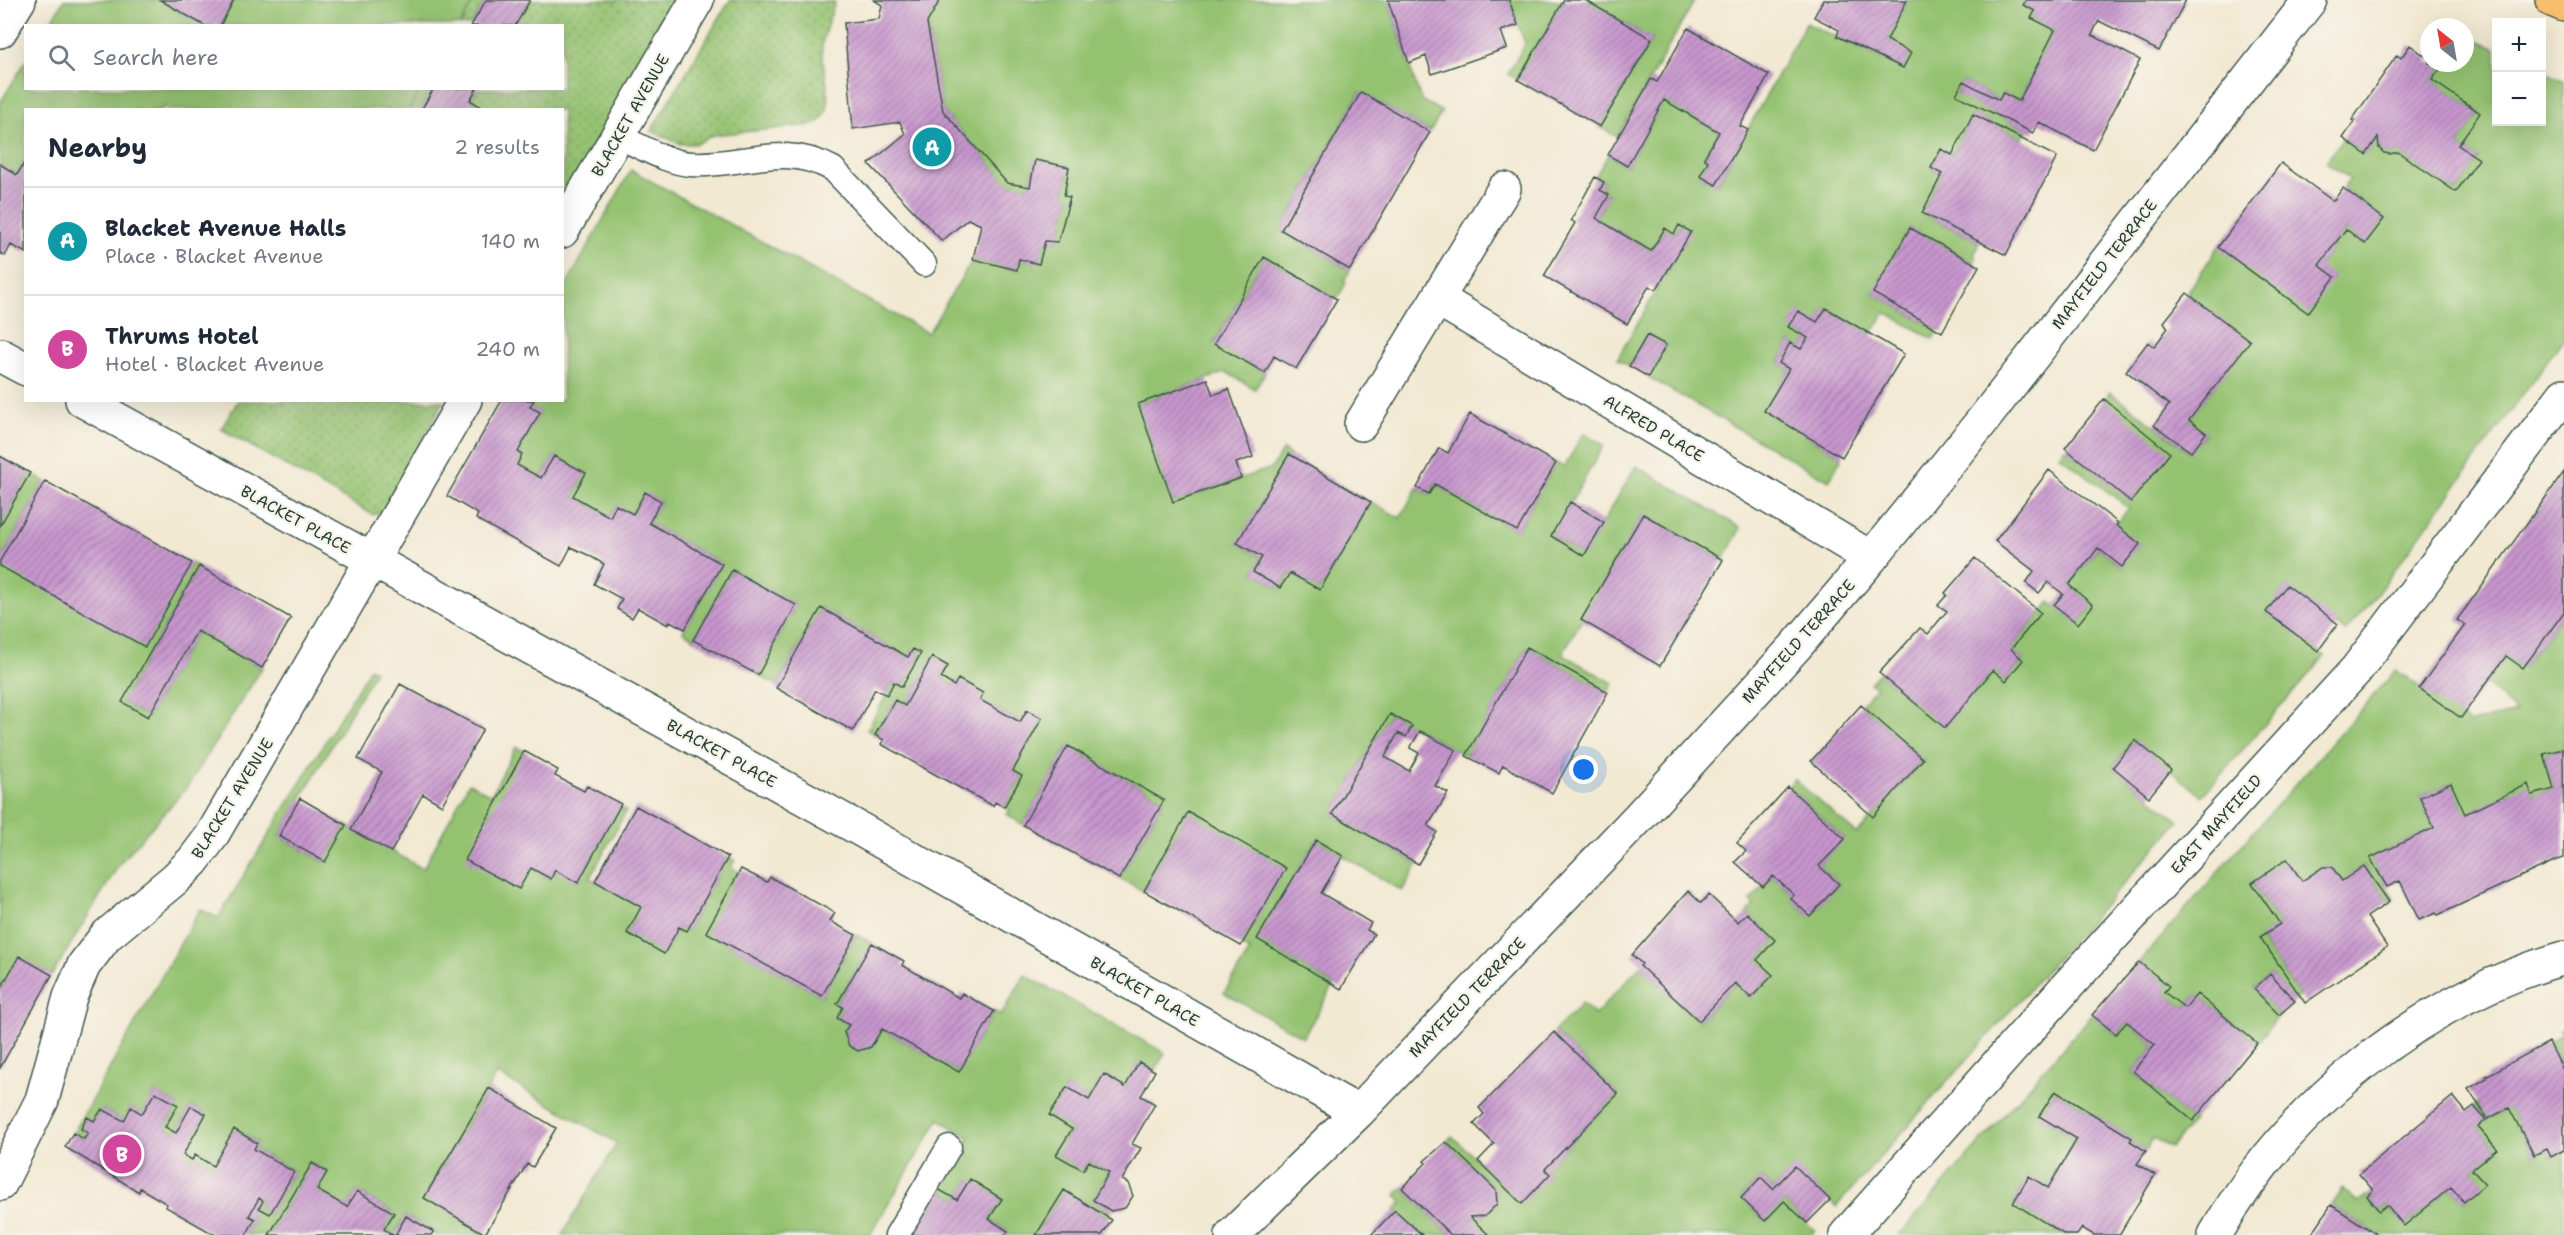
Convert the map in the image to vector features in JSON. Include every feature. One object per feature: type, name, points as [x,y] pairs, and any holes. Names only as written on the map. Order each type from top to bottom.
[{"type":"main road","points":[[2552,0],[2564,5]]},
{"type":"street","points":[[0,31],[19,0]]},
{"type":"street","name":"BLACKET AVENUE","points":[[564,228],[697,0]]},
{"type":"street","name":"MAYFIELD TERRACE","points":[[1232,1235],[1358,1112],[1639,817],[1796,646],[1983,420],[2310,0]]},
{"type":"street","points":[[1361,424],[1504,189]]},
{"type":"street","name":"ALFRED PLACE","points":[[1438,298],[1871,558]]},
{"type":"street","points":[[0,355],[24,368]]},
{"type":"street","name":"EAST MAYFIELD","points":[[1846,1235],[2069,984],[2356,670],[2564,395]]},
{"type":"street","name":"BLACKET PLACE","points":[[86,402],[372,562],[856,826],[1358,1112]]},
{"type":"street","name":"BLACKET AVENUE","points":[[0,1184],[42,1100],[70,997],[84,965],[106,936],[176,878],[193,861],[211,837],[464,402]]},
{"type":"street","points":[[2215,1235],[2245,1189],[2293,1128],[2375,1055],[2443,1011],[2482,991],[2564,958]]},
{"type":"lane","points":[[617,136],[675,162],[693,164],[786,155],[821,162],[833,169],[924,264]]},
{"type":"lane","points":[[897,1235],[949,1147]]},
{"type":"green space","points":[[64,0],[160,0],[202,24],[49,24]]},
{"type":"green space","points":[[234,0],[474,0],[461,24],[221,24]]},
{"type":"green space","points":[[474,0],[486,0],[472,24],[461,24]]},
{"type":"green space","points":[[530,0],[681,0],[564,198],[564,108],[484,108],[470,100],[476,90],[564,90],[564,24],[516,24]]},
{"type":"green space","points":[[730,0],[835,2],[825,30],[822,47],[828,91],[826,112],[821,120],[813,125],[713,135],[696,144],[680,144],[651,131]]},
{"type":"green space","points":[[940,0],[1388,0],[1421,100],[1442,112],[1430,132],[1360,92],[1281,230],[1350,270],[1337,299],[1264,257],[1214,343],[1265,373],[1255,389],[1226,372],[1138,404],[1173,502],[1272,468],[1283,450],[1289,454],[1238,543],[1262,557],[1253,572],[1280,588],[1290,573],[1320,590],[1371,502],[1400,518],[1417,488],[1429,494],[1435,484],[1517,531],[1556,463],[1564,467],[1584,433],[1604,445],[1551,537],[1584,555],[1636,466],[1741,528],[1723,560],[1643,514],[1562,654],[1613,683],[1608,692],[1527,647],[1466,756],[1390,714],[1332,814],[1418,864],[1402,891],[1316,840],[1258,939],[1334,985],[1303,1037],[1224,993],[1250,951],[1241,946],[1285,868],[1188,813],[1143,891],[1120,878],[1164,800],[1068,746],[1023,825],[1007,814],[1010,810],[1004,807],[1022,776],[1013,771],[1042,718],[1027,710],[1020,722],[980,700],[958,679],[954,686],[941,678],[948,666],[933,657],[905,706],[895,701],[875,735],[867,730],[894,682],[902,687],[921,653],[913,649],[908,657],[821,608],[777,685],[758,675],[796,605],[732,570],[694,638],[683,632],[722,564],[649,523],[661,501],[645,493],[633,514],[616,506],[610,517],[573,496],[586,473],[554,456],[541,478],[517,465],[522,454],[518,452],[540,412],[530,407],[533,402],[564,402],[564,289],[631,170],[928,333],[973,259],[1017,270],[1019,259],[1039,263],[1045,241],[1058,242],[1070,197],[1064,196],[1069,167],[1035,160],[1030,187],[1007,183],[943,111],[927,23]]},
{"type":"green space","points":[[1509,0],[1564,0],[1518,80],[1508,74],[1525,44]]},
{"type":"green space","points":[[1585,0],[1695,0],[1617,137],[1600,127],[1652,39]]},
{"type":"green space","points":[[1907,0],[2026,0],[2023,5],[2035,11],[2031,18],[2055,30],[2019,101],[2003,93],[1999,100],[1963,81],[1956,94],[2027,130],[2022,139],[1973,114],[1952,155],[1941,149],[1931,168],[1942,174],[1922,213],[1979,242],[1974,255],[1976,257],[1974,263],[1910,228],[1873,293],[1938,330],[1933,339],[1885,312],[1871,335],[1826,308],[1817,322],[1789,327],[1808,338],[1801,349],[1790,343],[1779,363],[1789,369],[1765,411],[1842,457],[1829,481],[1648,377],[1666,345],[1647,335],[1629,366],[1617,359],[1690,232],[1679,225],[1674,234],[1665,228],[1651,251],[1596,218],[1609,195],[1600,190],[1604,182],[1595,177],[1608,155],[1627,166],[1664,100],[1719,132],[1704,158],[1708,161],[1700,176],[1717,185],[1806,23],[1902,68],[1911,53],[1887,40]]},
{"type":"green space","points":[[2474,39],[2492,47],[2492,126],[2546,126],[2546,72],[2564,81],[2564,338],[2377,594],[2346,631],[2286,586],[2267,612],[2325,656],[2202,796],[2134,740],[2113,767],[2179,821],[1836,1207],[1795,1167],[1773,1189],[1761,1177],[1741,1197],[1765,1221],[1784,1201],[1815,1231],[1811,1235],[1488,1235],[1470,1217],[1485,1216],[1496,1204],[1496,1190],[1446,1142],[1452,1136],[1522,1203],[1550,1174],[1545,1169],[1618,1094],[1554,1032],[1582,1003],[1595,1015],[1640,966],[1699,1021],[1735,983],[1751,998],[1773,975],[1757,960],[1775,940],[1747,913],[1754,906],[1750,901],[1773,876],[1794,895],[1791,899],[1810,916],[1839,884],[1819,866],[1844,838],[1788,787],[1794,779],[1857,834],[1923,760],[1861,705],[1876,688],[1870,683],[1879,673],[1945,727],[1993,670],[2006,681],[2023,660],[2011,649],[2050,602],[2078,623],[2093,605],[2069,585],[2098,548],[2122,567],[2116,525],[2129,508],[2059,455],[2065,448],[2131,501],[2104,399],[2110,392],[2190,452],[2206,434],[2189,420],[2249,341],[2187,293],[2218,247],[2319,265],[2346,229],[2365,244],[2384,219],[2343,188],[2350,179],[2326,162],[2343,138],[2366,155],[2378,137],[2379,148],[2383,152],[2390,154],[2398,152],[2456,192],[2479,159],[2458,145],[2480,113],[2432,80],[2438,72],[2474,72]]},
{"type":"green space","points":[[24,64],[24,90],[420,90],[410,108],[167,108],[164,106],[163,108],[24,108],[24,163],[17,175],[0,164],[0,103]]},
{"type":"green space","points":[[420,90],[433,90],[422,108],[410,108]]},
{"type":"green space","points":[[237,402],[443,402],[382,511],[373,515],[221,429]]},
{"type":"green space","points":[[30,473],[45,481],[0,561],[0,526]]},
{"type":"green space","points":[[192,563],[198,567],[122,702],[148,717],[197,631],[262,668],[188,786],[120,863],[52,975],[19,957],[0,990],[0,566]]},
{"type":"green space","points":[[2564,612],[2564,753],[2562,749],[2544,754],[2554,789],[2532,795],[2528,785],[2465,814],[2451,783],[2420,797],[2434,828],[2371,858],[2394,899],[2389,902],[2364,866],[2342,881],[2332,867],[2323,867],[2302,881],[2252,883],[2280,924],[2260,938],[2300,996],[2295,1001],[2270,974],[2254,988],[2279,1015],[2257,1043],[2197,994],[2185,1008],[2164,992],[2168,986],[2139,962],[2396,670],[2470,723],[2516,712],[2486,683],[2506,656],[2524,668]]},
{"type":"green space","points":[[370,668],[375,671],[279,836],[324,862],[346,825],[423,869],[469,783],[491,795],[516,747],[524,751],[519,889],[531,868],[550,879],[555,870],[578,882],[619,807],[626,811],[590,878],[642,907],[627,933],[664,954],[679,927],[687,931],[728,857],[735,860],[731,867],[740,873],[707,932],[822,996],[856,935],[872,943],[837,1003],[843,1007],[837,1018],[849,1025],[844,1032],[857,1050],[871,1047],[882,1029],[959,1072],[994,1011],[1001,1015],[1025,975],[1165,1053],[1155,1071],[1139,1062],[1125,1087],[1104,1075],[1089,1100],[1066,1087],[1050,1115],[1072,1129],[1057,1155],[1083,1170],[1089,1161],[1109,1172],[1093,1200],[1111,1211],[1108,1217],[1064,1191],[1036,1235],[1005,1235],[1007,1230],[989,1219],[1002,1199],[970,1180],[957,1200],[938,1189],[969,1137],[939,1119],[870,1235],[562,1235],[617,1143],[497,1074],[424,1197],[485,1235],[434,1235],[434,1232],[406,1216],[393,1235],[384,1229],[393,1212],[357,1191],[347,1207],[317,1190],[327,1172],[312,1163],[269,1235],[246,1235],[255,1219],[249,1216],[259,1198],[263,1201],[259,1208],[270,1214],[294,1171],[254,1149],[257,1142],[235,1129],[213,1166],[195,1155],[192,1160],[183,1155],[206,1114],[191,1106],[176,1133],[165,1127],[178,1105],[155,1092],[142,1114],[131,1108],[124,1121],[102,1109],[94,1121],[87,1118],[81,1128],[88,1133],[84,1139],[73,1133],[200,909],[218,918]]},
{"type":"green space","points":[[2092,1015],[2116,1034],[2127,1022],[2155,1045],[2133,1072],[2193,1121],[2171,1148],[2153,1138],[2146,1151],[2130,1141],[2132,1138],[2055,1091],[2039,1116],[2077,1139],[2048,1188],[2029,1177],[2013,1203],[2065,1235],[1899,1235]]},
{"type":"green space","points":[[2564,1030],[2564,1072],[2549,1042],[2562,1036],[2560,1031]]},
{"type":"green space","points":[[2477,1103],[2488,1119],[2509,1108],[2534,1155],[2547,1149],[2551,1157],[2564,1150],[2564,1235],[2378,1235],[2331,1205],[2342,1189],[2358,1202],[2367,1196],[2379,1211],[2387,1205],[2405,1226],[2451,1187],[2464,1202],[2484,1184],[2472,1170],[2497,1149],[2478,1127],[2486,1120],[2474,1106]]},
{"type":"green space","points":[[1402,1188],[1451,1235],[1422,1235],[1395,1210],[1402,1202],[1396,1195]]},
{"type":"building","points":[[160,0],[234,0],[221,24],[202,24]]},
{"type":"building","points":[[486,0],[530,0],[516,24],[472,24]]},
{"type":"building","points":[[874,0],[940,0],[927,23],[943,111],[1007,183],[1030,187],[1035,160],[1069,167],[1064,196],[1070,197],[1058,242],[1045,241],[1039,264],[1019,259],[1017,270],[973,259],[981,225],[968,219],[942,241],[869,164],[905,134],[900,122],[853,129],[844,23],[879,19],[882,5]]},
{"type":"building","points":[[1388,0],[1509,0],[1518,25],[1501,31],[1507,48],[1432,74],[1426,56],[1409,63]]},
{"type":"building","points":[[1564,0],[1585,0],[1652,39],[1600,127],[1518,80]]},
{"type":"building","points":[[1823,0],[1907,0],[1887,40],[1911,53],[1903,68],[1837,36],[1839,30],[1814,17]]},
{"type":"building","points":[[2026,0],[2186,0],[2159,51],[2099,21],[2092,35],[2140,60],[2093,150],[2039,122],[2033,133],[1956,95],[1963,81],[1999,100],[2003,93],[2019,101],[2055,30],[2031,18],[2035,11],[2023,5]]},
{"type":"building","points":[[1688,28],[1769,75],[1740,126],[1748,130],[1716,185],[1700,176],[1708,161],[1704,158],[1719,132],[1664,100],[1627,166],[1608,155],[1651,79],[1657,82]]},
{"type":"building","points":[[2410,45],[2420,52],[2420,72],[2438,72],[2432,80],[2480,113],[2458,145],[2479,159],[2456,192],[2398,152],[2384,153],[2379,148],[2378,137],[2366,155],[2343,138],[2355,121],[2352,120],[2397,55],[2401,58]]},
{"type":"building","points":[[433,90],[476,90],[470,100],[483,108],[422,108]]},
{"type":"building","points":[[1361,92],[1430,132],[1350,270],[1281,230]]},
{"type":"building","points":[[1973,114],[2057,157],[2006,255],[1922,213],[1942,174],[1931,168],[1941,149],[1952,155]]},
{"type":"building","points":[[24,163],[24,252],[11,245],[5,256],[0,253],[0,164],[17,175]]},
{"type":"building","points":[[2281,163],[2333,201],[2343,188],[2384,219],[2365,244],[2346,229],[2319,265],[2335,277],[2308,313],[2218,247]]},
{"type":"building","points":[[1595,177],[1604,182],[1600,190],[1609,195],[1596,218],[1651,251],[1665,228],[1674,234],[1679,225],[1691,232],[1656,290],[1649,286],[1627,324],[1544,276],[1575,223],[1571,220]]},
{"type":"building","points":[[1910,228],[1979,266],[1942,332],[1873,293]]},
{"type":"building","points":[[1264,257],[1337,299],[1296,369],[1274,356],[1265,373],[1214,344]]},
{"type":"building","points":[[2187,293],[2250,341],[2189,420],[2206,433],[2191,452],[2154,425],[2169,405],[2126,371],[2148,342],[2154,347],[2168,328],[2164,322]]},
{"type":"building","points":[[1826,308],[1904,354],[1842,457],[1764,411],[1789,369],[1779,363],[1790,343],[1801,349],[1808,338],[1788,327],[1798,311],[1817,322]]},
{"type":"building","points":[[1647,335],[1666,345],[1648,377],[1629,366]]},
{"type":"building","points":[[1207,379],[1213,395],[1229,389],[1253,457],[1236,463],[1241,478],[1173,502],[1138,404]]},
{"type":"building","points":[[2104,399],[2170,453],[2131,502],[2065,448]]},
{"type":"building","points":[[501,402],[533,402],[530,407],[540,412],[518,452],[522,454],[517,465],[541,478],[554,456],[586,473],[573,496],[610,517],[616,505],[633,514],[645,492],[661,501],[649,523],[722,564],[685,629],[670,621],[668,625],[638,608],[632,618],[617,609],[622,599],[594,584],[604,564],[571,547],[561,566],[476,519],[478,514],[447,496]]},
{"type":"building","points":[[1470,414],[1556,463],[1517,531],[1435,484],[1429,494],[1417,488],[1439,448],[1448,453]]},
{"type":"building","points":[[1289,454],[1371,502],[1320,590],[1290,573],[1280,588],[1253,572],[1262,557],[1237,543]]},
{"type":"building","points":[[0,456],[30,473],[0,526]]},
{"type":"building","points":[[2049,470],[2118,523],[2116,525],[2140,544],[2122,567],[2098,548],[2069,585],[2093,605],[2078,624],[2054,605],[2063,594],[2048,582],[2039,593],[2026,583],[2034,571],[1995,541]]},
{"type":"building","points":[[2564,472],[2564,612],[2523,668],[2506,656],[2461,718],[2419,688],[2465,625],[2457,620]]},
{"type":"building","points":[[45,481],[192,563],[145,647],[0,566],[0,561]]},
{"type":"building","points":[[1570,502],[1604,522],[1584,556],[1551,536]]},
{"type":"building","points":[[1643,514],[1723,560],[1660,666],[1581,620]]},
{"type":"building","points":[[1975,558],[2041,613],[2011,649],[2023,660],[2006,681],[1993,670],[1945,728],[1879,673],[1920,628],[1928,634],[1947,611],[1938,605],[1947,595],[1945,593]]},
{"type":"building","points":[[199,566],[291,618],[262,668],[197,631],[148,717],[122,702]]},
{"type":"building","points":[[732,570],[796,605],[758,675],[693,640]]},
{"type":"building","points":[[2287,585],[2338,624],[2318,651],[2266,612]]},
{"type":"building","points":[[821,608],[908,657],[913,649],[921,653],[902,687],[894,682],[887,695],[875,689],[853,731],[776,688]]},
{"type":"building","points":[[1527,647],[1608,692],[1552,793],[1503,765],[1499,773],[1466,756]]},
{"type":"building","points":[[932,657],[948,666],[941,678],[954,686],[958,679],[983,693],[980,700],[1020,722],[1027,710],[1042,718],[1013,771],[1022,776],[1004,807],[995,802],[993,806],[938,776],[881,744],[884,740],[875,735],[895,700],[905,706]]},
{"type":"building","points":[[400,684],[483,729],[442,805],[423,794],[391,852],[351,830],[382,772],[358,759]]},
{"type":"building","points":[[1861,705],[1923,759],[1873,817],[1811,761]]},
{"type":"building","points":[[1390,714],[1412,726],[1406,737],[1398,733],[1385,757],[1409,771],[1419,753],[1410,748],[1420,731],[1456,750],[1435,786],[1448,793],[1428,826],[1437,832],[1418,864],[1332,814]]},
{"type":"building","points":[[2135,740],[2171,770],[2149,797],[2113,767]]},
{"type":"building","points":[[1068,746],[1164,800],[1119,879],[1023,825]]},
{"type":"building","points":[[2563,749],[2564,858],[2438,915],[2436,913],[2419,920],[2400,881],[2387,887],[2370,858],[2434,828],[2420,797],[2451,783],[2465,814],[2528,784],[2532,795],[2554,789],[2544,754]]},
{"type":"building","points":[[524,751],[558,770],[555,776],[584,791],[587,786],[621,804],[578,883],[555,870],[551,879],[531,868],[519,889],[465,860]]},
{"type":"building","points":[[1788,787],[1845,839],[1819,866],[1839,884],[1810,916],[1790,898],[1794,895],[1773,876],[1763,887],[1735,862],[1746,851],[1737,843]]},
{"type":"building","points":[[300,798],[346,825],[325,862],[279,836]]},
{"type":"building","points":[[636,806],[728,857],[687,931],[679,927],[664,954],[627,933],[641,907],[595,881]]},
{"type":"building","points":[[1188,812],[1286,868],[1241,946],[1144,891]]},
{"type":"building","points":[[1316,840],[1343,856],[1321,893],[1371,923],[1367,930],[1374,934],[1341,989],[1257,939]]},
{"type":"building","points":[[2287,859],[2302,881],[2323,867],[2332,867],[2342,881],[2364,866],[2389,902],[2367,917],[2387,947],[2305,1003],[2260,937],[2280,924],[2252,883]]},
{"type":"building","points":[[741,869],[767,882],[770,877],[835,913],[830,921],[856,935],[822,996],[706,932]]},
{"type":"building","points":[[1688,891],[1701,903],[1709,895],[1738,922],[1747,913],[1775,940],[1757,960],[1773,975],[1751,998],[1735,983],[1699,1021],[1640,966],[1642,964],[1632,955]]},
{"type":"building","points":[[872,943],[904,961],[902,965],[959,998],[962,993],[994,1011],[959,1072],[882,1029],[871,1047],[858,1051],[849,1046],[844,1032],[849,1025],[837,1018],[843,1007],[837,1004]]},
{"type":"building","points":[[19,956],[52,975],[0,1068],[0,990]]},
{"type":"building","points":[[2139,962],[2169,986],[2164,992],[2185,1008],[2197,994],[2257,1043],[2193,1121],[2133,1071],[2155,1045],[2127,1022],[2116,1034],[2092,1015]]},
{"type":"building","points":[[2270,974],[2295,1001],[2279,1015],[2254,989]]},
{"type":"building","points":[[1554,1032],[1618,1094],[1545,1169],[1550,1174],[1522,1204],[1478,1161],[1494,1144],[1474,1124],[1484,1114],[1479,1108]]},
{"type":"building","points":[[2549,1042],[2564,1072],[2564,1150],[2551,1157],[2547,1149],[2534,1155],[2509,1108],[2488,1119],[2468,1089],[2487,1078],[2486,1076]]},
{"type":"building","points":[[1139,1062],[1155,1071],[1141,1096],[1155,1104],[1132,1144],[1141,1148],[1122,1180],[1128,1183],[1133,1196],[1125,1208],[1111,1211],[1093,1200],[1109,1172],[1089,1161],[1083,1170],[1056,1155],[1072,1129],[1049,1115],[1067,1087],[1089,1100],[1104,1074],[1125,1087]]},
{"type":"building","points":[[489,1088],[556,1128],[533,1167],[527,1164],[485,1234],[424,1198]]},
{"type":"building","points":[[2055,1091],[2132,1138],[2130,1141],[2146,1151],[2137,1164],[2155,1175],[2119,1235],[2094,1235],[2082,1228],[2077,1235],[2065,1235],[2013,1203],[2029,1176],[2048,1188],[2077,1139],[2039,1116]]},
{"type":"building","points":[[155,1092],[178,1105],[165,1127],[176,1133],[191,1106],[206,1114],[183,1155],[192,1160],[195,1155],[213,1166],[234,1129],[257,1143],[254,1149],[294,1172],[270,1214],[259,1208],[263,1201],[259,1198],[249,1216],[255,1219],[246,1235],[215,1235],[166,1207],[167,1204],[140,1188],[139,1192],[65,1147],[73,1133],[84,1139],[88,1133],[81,1129],[87,1117],[94,1121],[102,1109],[124,1121],[131,1107],[142,1114]]},
{"type":"building","points":[[2453,1096],[2466,1112],[2474,1106],[2486,1120],[2478,1127],[2497,1149],[2472,1170],[2485,1184],[2464,1202],[2451,1187],[2404,1226],[2387,1205],[2379,1211],[2367,1196],[2373,1190],[2359,1174]]},
{"type":"building","points":[[1446,1142],[1496,1190],[1497,1204],[1485,1216],[1470,1217],[1489,1235],[1451,1235],[1402,1188],[1426,1163],[1424,1161]]},
{"type":"building","points":[[312,1163],[327,1172],[317,1190],[347,1207],[357,1191],[394,1213],[384,1229],[393,1235],[269,1235]]},
{"type":"building","points":[[1795,1166],[1830,1200],[1807,1223],[1784,1201],[1765,1221],[1741,1198],[1761,1177],[1773,1189]]},
{"type":"building","points":[[970,1179],[1002,1199],[989,1219],[1008,1231],[1005,1235],[910,1235],[938,1189],[957,1200]]},
{"type":"building","points":[[1064,1190],[1112,1220],[1102,1235],[1036,1235]]},
{"type":"building","points":[[2331,1205],[2378,1235],[2311,1235]]},
{"type":"building","points":[[1395,1210],[1422,1235],[1371,1235]]},
{"type":"building","points":[[406,1216],[434,1232],[432,1235],[395,1235]]},
{"type":"place","name":"Blacket Avenue Halls","points":[[932,147]]},
{"type":"place","name":"Thrums Hotel","points":[[122,1154]]}]
